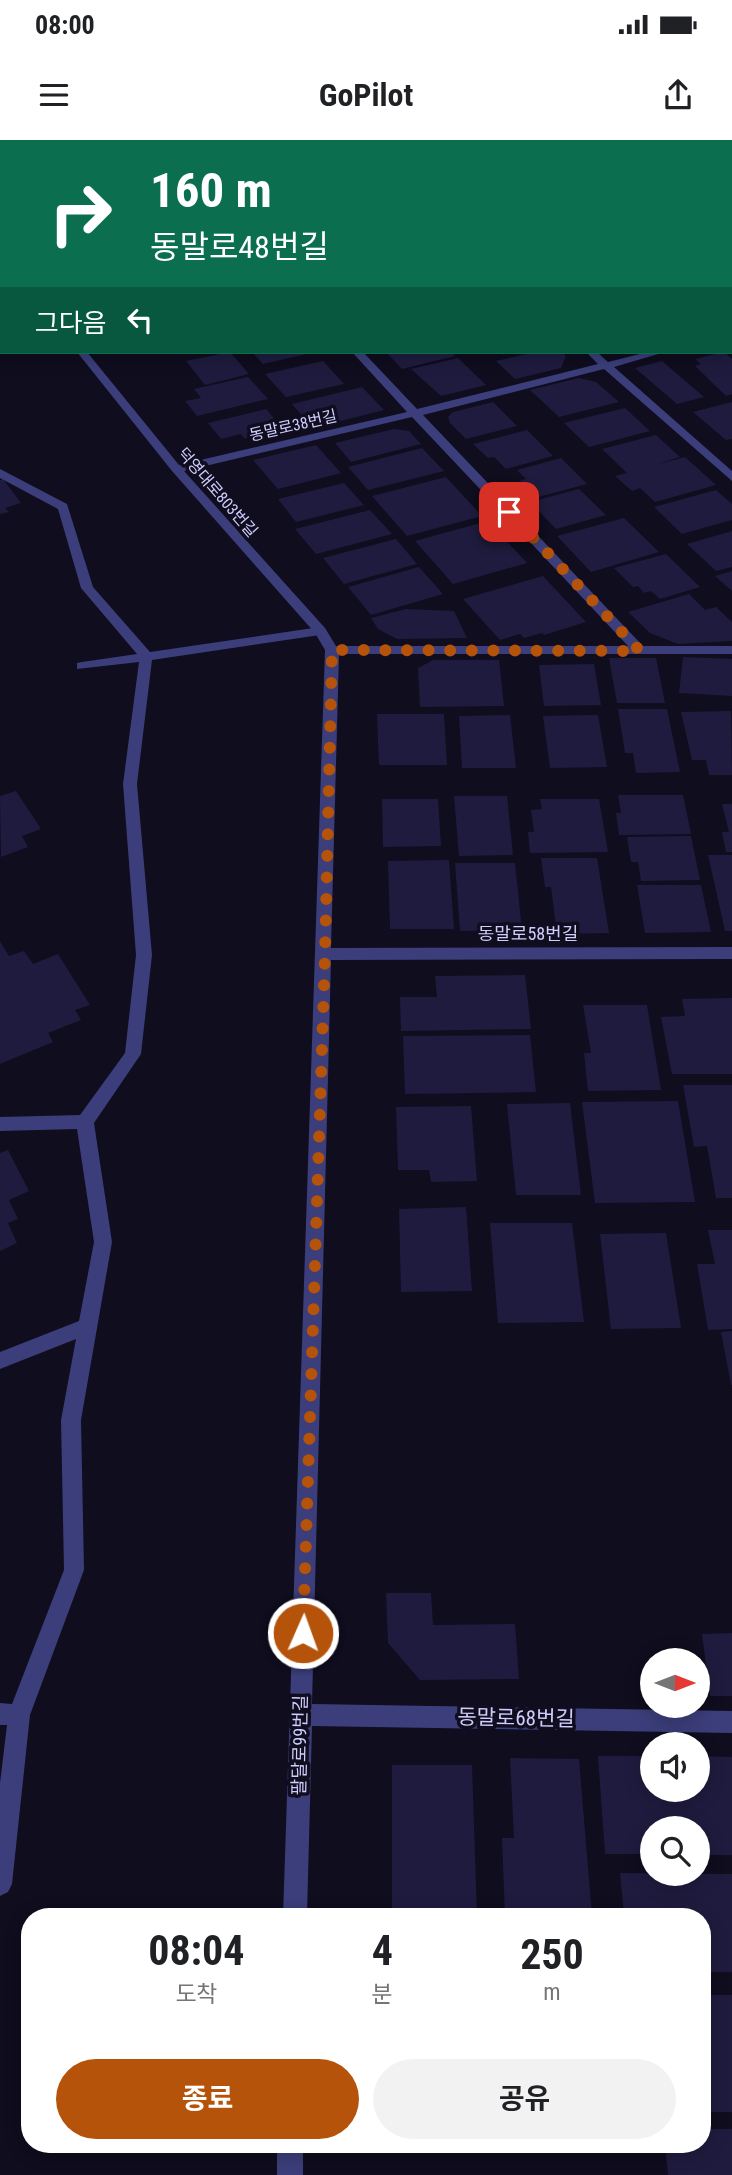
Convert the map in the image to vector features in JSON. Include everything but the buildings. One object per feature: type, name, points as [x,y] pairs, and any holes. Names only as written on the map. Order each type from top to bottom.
[{"type":"street","name":"덕영대로803번길","points":[[84,354],[176,469],[320,631],[332,650]]},
{"type":"street","points":[[358,354],[640,651]]},
{"type":"street","points":[[593,354],[732,477]]},
{"type":"street","name":"동말로38번길","points":[[176,469],[652,354]]},
{"type":"street","points":[[0,473],[63,507],[87,588],[146,656],[130,784],[144,956],[133,1054],[85,1122],[103,1242],[71,1420],[74,1570],[9,1715],[0,1884]]},
{"type":"street","points":[[82,666],[320,631]]},
{"type":"street","points":[[332,650],[732,650]]},
{"type":"street","name":"팔달로99번길","points":[[295,1908],[332,650]]},
{"type":"street","name":"동말로58번길","points":[[325,954],[732,953]]},
{"type":"street","points":[[0,1124],[85,1122]]},
{"type":"street","points":[[0,1361],[88,1326]]},
{"type":"street","name":"동말로68번길","points":[[300,1715],[732,1722]]},
{"type":"street","points":[[289,2175],[290,2153]]},
{"type":"route","points":[[303,1633],[332,650],[640,651],[509,512]]}]
